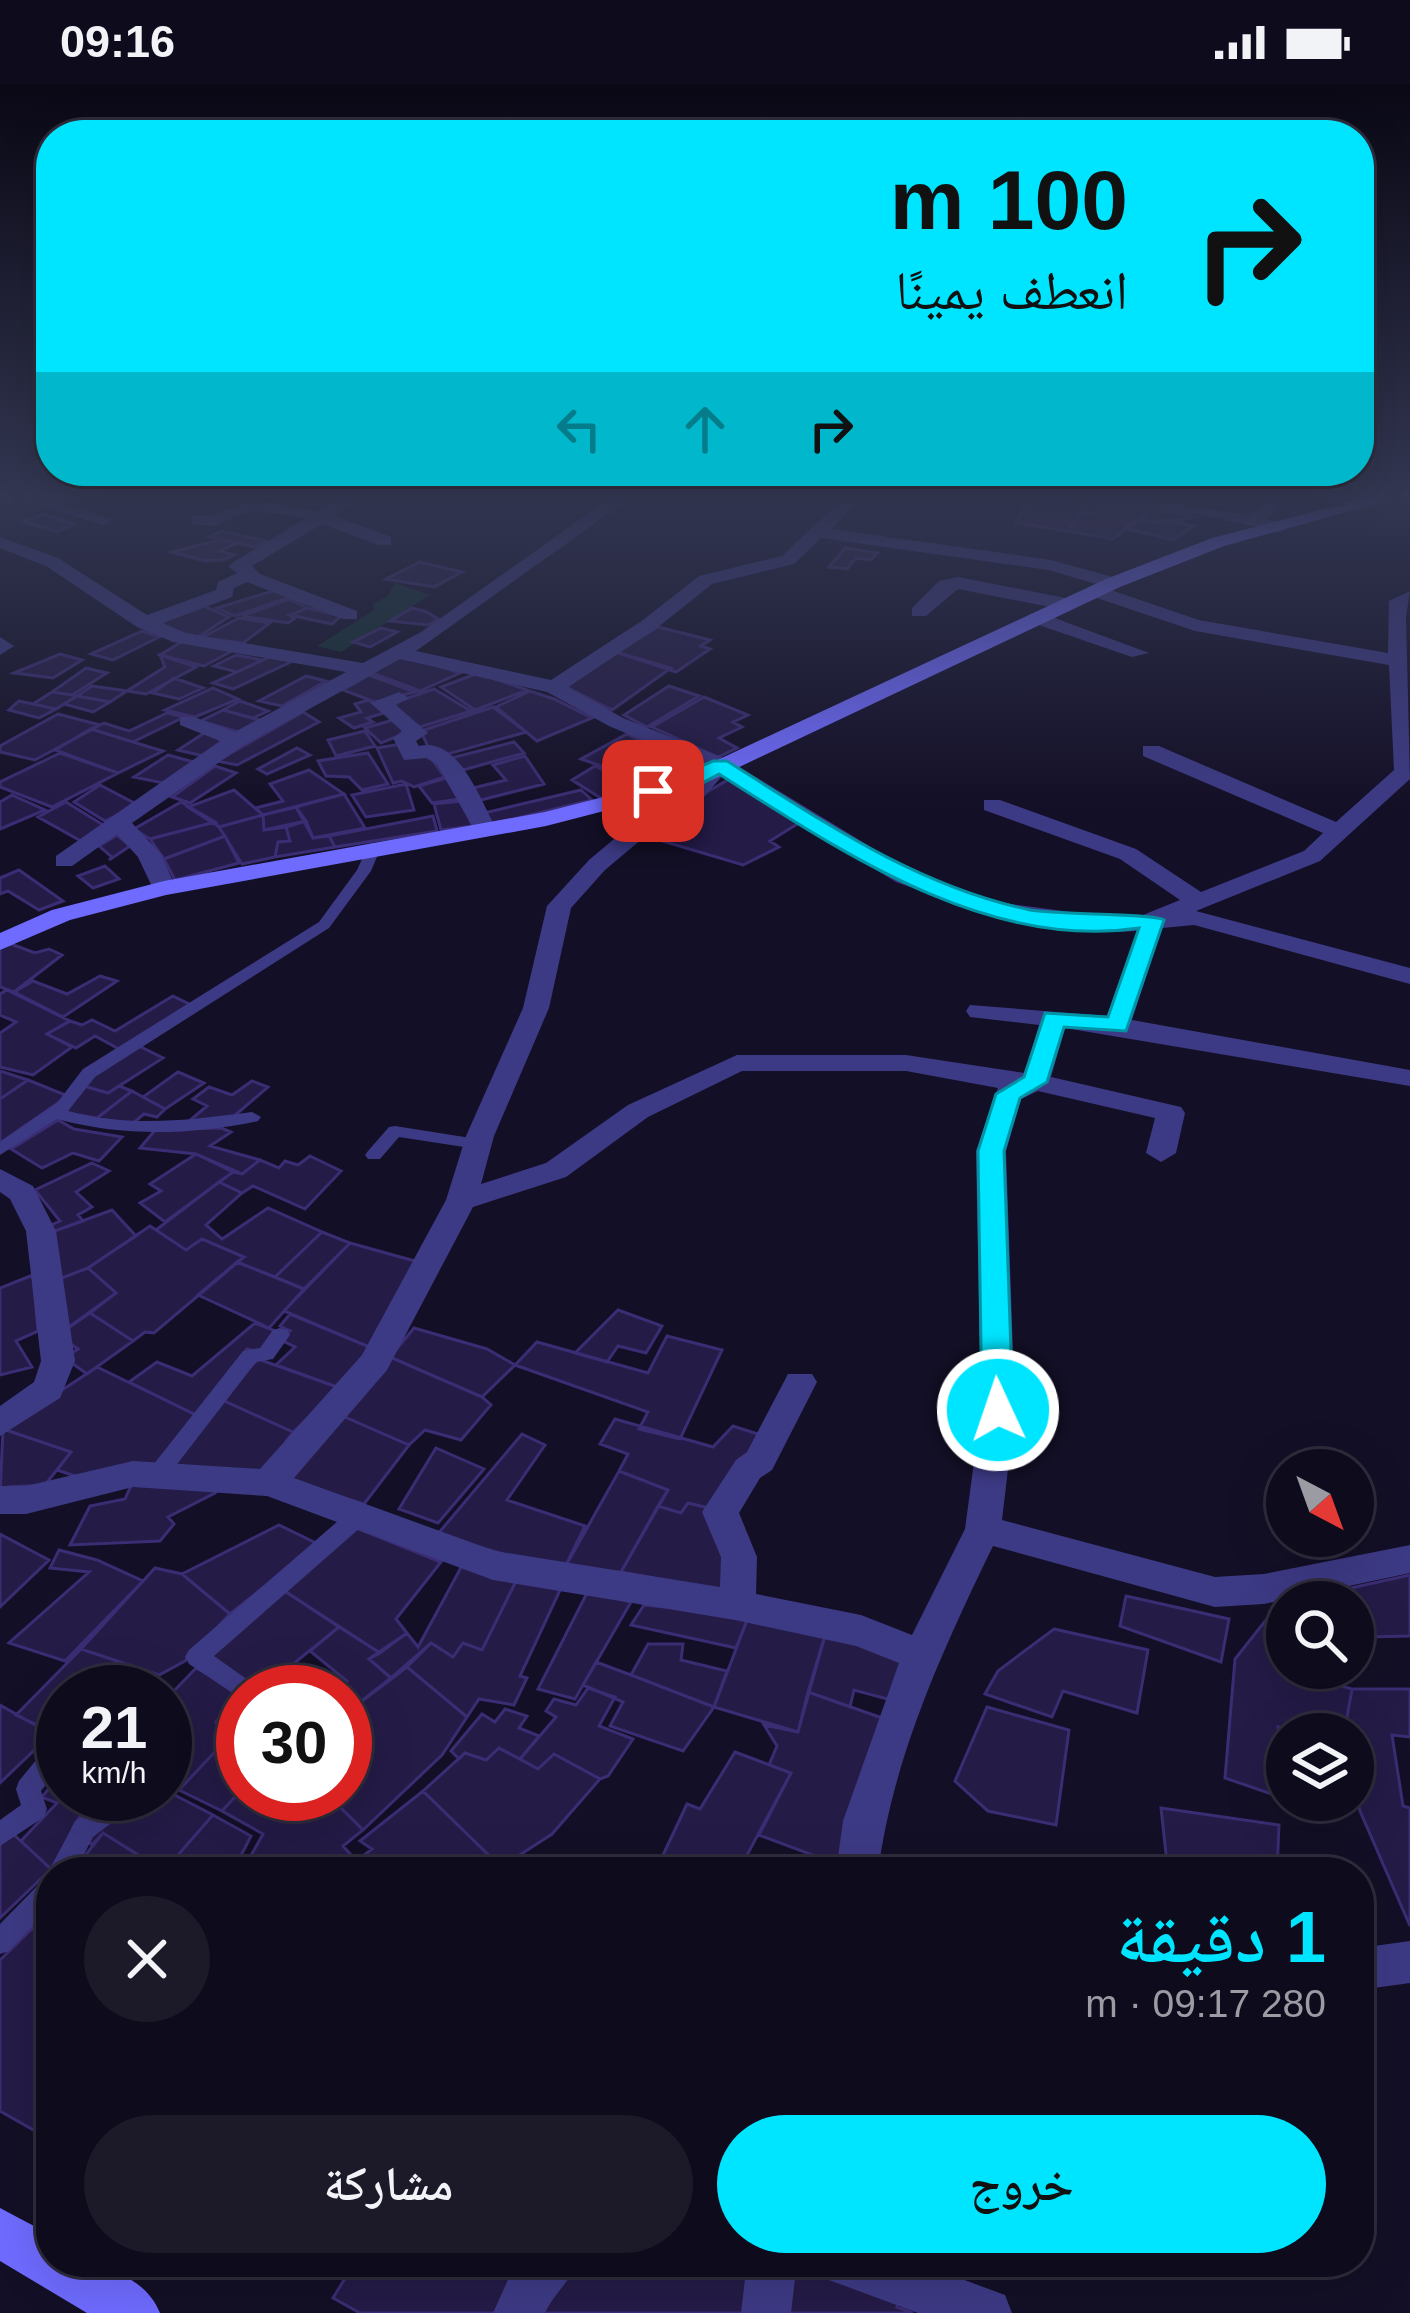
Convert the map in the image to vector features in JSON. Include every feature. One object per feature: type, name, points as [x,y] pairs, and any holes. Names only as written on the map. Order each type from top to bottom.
[{"type":"main road","points":[[0,942],[61,915],[164,888],[484,830],[689,782],[1075,600]]},
{"type":"main road","points":[[3,2240],[36,2258]]},
{"type":"main road","points":[[70,2277],[135,2313]]},
{"type":"street","points":[[109,600],[144,623],[180,638],[361,669]]},
{"type":"street","points":[[144,623],[209,600]]},
{"type":"street","points":[[311,600],[350,615]]},
{"type":"street","points":[[64,861],[236,740],[428,636],[479,600]]},
{"type":"street","points":[[554,687],[681,600]]},
{"type":"street","points":[[920,612],[932,600]]},
{"type":"street","points":[[1046,600],[1066,604]]},
{"type":"street","points":[[1135,600],[1195,625],[1400,661]]},
{"type":"street","points":[[1117,1025],[1153,920],[1312,856],[1407,773],[1400,661],[1406,600]]},
{"type":"street","points":[[1036,618],[1139,653]]},
{"type":"street","points":[[394,652],[554,687],[616,722],[720,765],[904,877],[945,892],[1031,917],[1116,925],[1195,918],[1410,976]]},
{"type":"street","points":[[399,698],[381,704],[417,733],[404,738],[412,755],[429,750],[446,760],[484,830]]},
{"type":"street","points":[[187,721],[236,740]]},
{"type":"street","points":[[1151,751],[1342,833]]},
{"type":"street","points":[[269,1483],[375,1362],[461,1200],[477,1144],[536,1008],[559,906],[597,865],[652,818],[697,791],[720,765]]},
{"type":"street","points":[[992,805],[1128,854],[1197,900]]},
{"type":"street","points":[[120,824],[149,854],[164,888]]},
{"type":"street","points":[[980,1011],[1117,1025],[1410,1078]]},
{"type":"street","points":[[858,1857],[864,1821],[921,1655],[983,1529],[998,1410],[991,1151],[1008,1094],[1034,1082],[1047,1054],[1053,1018]]},
{"type":"street","points":[[461,1200],[556,1169],[638,1111],[737,1063],[906,1063],[996,1080],[1034,1082],[1171,1114],[1161,1153]]},
{"type":"street","points":[[0,1178],[22,1193],[41,1231],[58,1361],[48,1389],[0,1423]]},
{"type":"street","points":[[735,1605],[744,1571],[739,1546],[720,1512],[748,1469],[760,1461],[800,1382]]},
{"type":"street","points":[[0,1500],[26,1500],[133,1474],[269,1483],[494,1565],[861,1631],[921,1655]]},
{"type":"street","points":[[983,1529],[1215,1592],[1264,1588],[1410,1559]]},
{"type":"street","points":[[1374,1967],[1410,1962]]},
{"type":"street","points":[[518,2313],[536,2277]]},
{"type":"street","points":[[766,2313],[770,2277]]},
{"type":"street","points":[[888,2277],[987,2313]]},
{"type":"lane","points":[[0,1150],[54,1114],[89,1073],[324,925],[364,872],[374,847]]},
{"type":"lane","points":[[54,1114],[134,1132],[150,1125],[252,1117]]},
{"type":"lane","points":[[374,1155],[394,1131],[477,1144]]},
{"type":"lane","points":[[157,1475],[250,1356],[266,1354],[280,1335]]},
{"type":"lane","points":[[216,1670],[197,1658],[361,1514]]},
{"type":"lane","points":[[0,1835],[35,1809],[28,1790],[36,1780]]},
{"type":"lane","points":[[70,1857],[84,1829],[94,1821]]},
{"type":"lane","points":[[0,1942],[36,1905]]},
{"type":"green space","points":[[422,600],[341,652],[317,646],[374,610],[373,604]]},
{"type":"building","points":[[243,600],[281,600],[235,616],[217,608]]},
{"type":"building","points":[[286,600],[308,608],[290,615],[294,619],[288,623],[242,616]]},
{"type":"building","points":[[204,606],[229,617],[198,637],[149,625]]},
{"type":"building","points":[[308,608],[341,616],[332,624],[290,615]]},
{"type":"building","points":[[412,608],[438,619],[428,625],[390,621]]},
{"type":"building","points":[[239,618],[270,623],[243,643],[201,638]]},
{"type":"building","points":[[658,627],[710,640],[701,646],[710,649],[676,672],[616,652]]},
{"type":"building","points":[[381,628],[397,632],[370,647],[353,642]]},
{"type":"building","points":[[142,631],[159,637],[113,660],[91,654]]},
{"type":"building","points":[[183,641],[232,651],[204,666],[160,655]]},
{"type":"building","points":[[616,652],[671,668],[612,710],[566,687]]},
{"type":"building","points":[[60,654],[82,660],[53,678],[14,673]]},
{"type":"building","points":[[402,654],[460,673],[420,691],[372,673]]},
{"type":"building","points":[[160,655],[196,667],[146,694],[127,691],[165,667]]},
{"type":"building","points":[[236,655],[262,660],[237,672],[214,666]]},
{"type":"building","points":[[272,656],[293,661],[233,689],[213,683]]},
{"type":"building","points":[[86,668],[107,673],[72,695],[52,692]]},
{"type":"building","points":[[478,673],[527,690],[475,710],[441,687]]},
{"type":"building","points":[[369,675],[415,692],[375,702],[343,690]]},
{"type":"building","points":[[306,676],[326,681],[282,706],[259,701]]},
{"type":"building","points":[[174,678],[203,688],[179,699],[153,693]]},
{"type":"building","points":[[92,686],[127,691],[110,702],[77,696]]},
{"type":"building","points":[[669,686],[699,696],[647,727],[624,715]]},
{"type":"building","points":[[213,688],[238,699],[195,717],[165,710]]},
{"type":"building","points":[[434,689],[471,711],[420,727],[388,705]]},
{"type":"building","points":[[530,691],[592,718],[537,741],[496,707]]},
{"type":"building","points":[[52,692],[77,696],[56,709],[33,704]]},
{"type":"building","points":[[77,696],[110,702],[93,712],[64,704]]},
{"type":"building","points":[[704,697],[748,715],[733,722],[742,727],[719,738],[737,748],[718,757],[652,727]]},
{"type":"building","points":[[369,700],[384,713],[367,718],[373,722],[354,728],[339,718],[361,712],[355,704]]},
{"type":"building","points":[[19,701],[56,709],[39,718],[9,710]]},
{"type":"building","points":[[240,701],[268,711],[253,718],[223,710]]},
{"type":"building","points":[[493,707],[526,732],[448,754],[428,747],[421,731]]},
{"type":"building","points":[[223,710],[259,720],[238,732],[201,721]]},
{"type":"building","points":[[303,712],[319,722],[237,765],[217,761]]},
{"type":"building","points":[[167,713],[184,717],[133,742],[91,729],[104,723],[129,731]]},
{"type":"building","points":[[58,714],[100,725],[35,760],[0,752],[0,746]]},
{"type":"building","points":[[393,720],[406,733],[381,743],[365,728]]},
{"type":"building","points":[[91,729],[163,751],[118,773],[55,750]]},
{"type":"building","points":[[365,731],[375,746],[336,756],[328,740]]},
{"type":"building","points":[[206,732],[227,740],[203,756],[178,750]]},
{"type":"building","points":[[627,734],[647,744],[604,767],[581,759]]},
{"type":"building","points":[[652,741],[696,763],[680,775],[684,777],[652,787],[604,767]]},
{"type":"building","points":[[514,742],[524,753],[463,770],[451,758]]},
{"type":"building","points":[[401,744],[428,754],[445,777],[414,787],[402,781],[393,783],[377,748]]},
{"type":"building","points":[[297,748],[310,755],[267,774],[258,769]]},
{"type":"building","points":[[60,753],[118,773],[52,807],[0,787],[0,782]]},
{"type":"building","points":[[368,753],[388,784],[362,790],[349,777],[326,776],[318,761]]},
{"type":"building","points":[[168,755],[194,762],[163,783],[134,777]]},
{"type":"building","points":[[525,756],[544,784],[477,801],[469,789],[506,780],[493,765]]},
{"type":"building","points":[[215,766],[236,773],[190,803],[172,797]]},
{"type":"building","points":[[595,766],[646,788],[604,800],[572,780]]},
{"type":"building","points":[[309,770],[344,794],[263,815],[255,808],[283,801],[270,784]]},
{"type":"building","points":[[446,778],[459,799],[432,803],[419,786]]},
{"type":"building","points":[[731,778],[802,821],[770,841],[779,847],[743,865],[649,837],[656,822]]},
{"type":"building","points":[[406,784],[414,810],[366,817],[352,795]]},
{"type":"building","points":[[100,785],[138,805],[105,821],[74,802]]},
{"type":"building","points":[[234,790],[263,815],[219,827],[188,807]]},
{"type":"building","points":[[581,790],[592,800],[489,825],[484,813]]},
{"type":"building","points":[[344,794],[365,828],[313,838],[296,807]]},
{"type":"building","points":[[12,795],[45,810],[0,829],[0,802]]},
{"type":"building","points":[[461,801],[473,826],[441,830],[434,804]]},
{"type":"building","points":[[66,802],[108,828],[81,841],[38,817]]},
{"type":"building","points":[[181,802],[215,822],[150,839],[134,829]]},
{"type":"building","points":[[296,807],[306,821],[264,830],[263,815]]},
{"type":"building","points":[[263,815],[264,830],[286,827],[290,841],[278,842],[275,857],[242,864],[219,827]]},
{"type":"building","points":[[433,816],[437,831],[335,847],[329,836]]},
{"type":"building","points":[[306,821],[313,838],[329,836],[335,847],[275,857],[278,842],[290,841],[286,827]]},
{"type":"building","points":[[215,822],[225,836],[164,859],[150,839]]},
{"type":"building","points":[[117,835],[130,846],[109,860],[112,857],[99,846]]},
{"type":"building","points":[[225,836],[239,863],[175,880],[164,859]]},
{"type":"building","points":[[105,866],[119,879],[93,888],[78,876]]},
{"type":"building","points":[[19,870],[63,901],[39,910],[8,891],[0,894],[0,878]]},
{"type":"building","points":[[11,944],[35,953],[49,949],[62,955],[14,992],[0,987],[0,948]]},
{"type":"building","points":[[100,976],[117,981],[63,1017],[14,992],[33,981],[67,994]]},
{"type":"building","points":[[7,990],[70,1021],[47,1034],[72,1047],[33,1075],[0,1067],[0,1033],[16,1022],[0,1015],[0,994]]},
{"type":"building","points":[[173,996],[191,1005],[119,1049],[95,1036],[76,1048],[47,1034],[70,1021],[82,1025],[92,1020],[115,1031]]},
{"type":"building","points":[[137,1045],[163,1058],[108,1093],[84,1086],[93,1073]]},
{"type":"building","points":[[0,1071],[28,1080],[0,1099]]},
{"type":"building","points":[[178,1072],[204,1083],[165,1109],[143,1097]]},
{"type":"building","points":[[28,1080],[68,1096],[0,1143],[0,1099]]},
{"type":"building","points":[[252,1081],[268,1087],[233,1117],[188,1122],[207,1106],[193,1099],[209,1087],[232,1095]]},
{"type":"building","points":[[84,1086],[108,1093],[119,1086],[132,1091],[97,1118],[65,1113]]},
{"type":"building","points":[[132,1091],[165,1109],[157,1117],[144,1114],[131,1125],[97,1118]]},
{"type":"building","points":[[58,1120],[74,1129],[122,1137],[99,1161],[73,1153],[42,1168],[11,1149]]},
{"type":"building","points":[[156,1129],[231,1132],[210,1146],[260,1160],[242,1174],[196,1154],[140,1148]]},
{"type":"building","points":[[196,1154],[233,1172],[165,1222],[140,1203],[161,1191],[150,1184]]},
{"type":"building","points":[[310,1156],[341,1171],[305,1209],[253,1186],[242,1193],[219,1182],[233,1172],[242,1174],[260,1160],[279,1168],[285,1161],[298,1165]]},
{"type":"building","points":[[92,1163],[109,1171],[76,1192],[92,1207],[78,1215],[83,1221],[52,1232],[49,1226],[60,1221],[35,1190]]},
{"type":"building","points":[[219,1182],[242,1193],[206,1225],[222,1239],[268,1208],[322,1232],[275,1277],[237,1262],[244,1257],[202,1239],[186,1250],[156,1230]]},
{"type":"building","points":[[112,1210],[136,1236],[88,1268],[54,1281],[52,1232]]},
{"type":"building","points":[[150,1226],[186,1250],[202,1239],[244,1257],[154,1333],[145,1332],[133,1341],[90,1313],[116,1293],[88,1268]]},
{"type":"building","points":[[322,1232],[350,1243],[304,1289],[275,1277]]},
{"type":"building","points":[[350,1243],[422,1263],[374,1349],[284,1311]]},
{"type":"building","points":[[237,1262],[304,1289],[269,1328],[198,1295]]},
{"type":"building","points":[[88,1268],[116,1293],[58,1335],[54,1281]]},
{"type":"building","points":[[33,1275],[38,1331],[16,1341],[32,1367],[0,1375],[0,1288]]},
{"type":"building","points":[[618,1310],[662,1326],[646,1353],[618,1346],[607,1362],[575,1353]]},
{"type":"building","points":[[90,1313],[133,1341],[87,1374],[65,1358],[78,1349],[58,1335]]},
{"type":"building","points":[[290,1314],[374,1349],[340,1388],[276,1365],[295,1347],[281,1340],[290,1331],[280,1326]]},
{"type":"building","points":[[255,1323],[278,1332],[259,1352],[247,1349],[196,1415],[129,1382],[157,1362],[192,1376]]},
{"type":"building","points":[[414,1328],[487,1349],[515,1365],[482,1397],[390,1357]]},
{"type":"building","points":[[667,1336],[722,1350],[680,1439],[639,1429],[648,1412],[515,1365],[537,1342],[648,1373]]},
{"type":"building","points":[[390,1357],[491,1405],[461,1440],[425,1430],[409,1445],[338,1414]]},
{"type":"building","points":[[258,1359],[340,1388],[293,1432],[220,1399]]},
{"type":"building","points":[[97,1367],[196,1415],[153,1468],[84,1479],[57,1470],[71,1452],[3,1429]]},
{"type":"building","points":[[220,1399],[293,1432],[263,1474],[172,1469]]},
{"type":"building","points":[[338,1414],[409,1445],[364,1504],[280,1479]]},
{"type":"building","points":[[615,1419],[713,1447],[733,1426],[764,1436],[713,1509],[688,1503],[681,1513],[658,1506],[668,1490],[619,1471],[628,1454],[600,1444]]},
{"type":"building","points":[[3,1429],[71,1452],[45,1485],[8,1487],[0,1495]]},
{"type":"building","points":[[522,1434],[545,1445],[507,1500],[585,1526],[563,1571],[437,1535]]},
{"type":"building","points":[[436,1448],[484,1469],[438,1523],[399,1509]]},
{"type":"building","points":[[619,1471],[668,1490],[621,1572],[563,1571]]},
{"type":"building","points":[[135,1477],[222,1484],[215,1493],[168,1517],[174,1524],[160,1541],[70,1545],[90,1506],[125,1499]]},
{"type":"building","points":[[688,1503],[713,1509],[732,1552],[721,1591],[621,1572],[658,1506],[681,1513]]},
{"type":"building","points":[[279,1525],[318,1544],[230,1614],[182,1574]]},
{"type":"building","points":[[354,1527],[441,1562],[396,1619],[407,1633],[380,1653],[283,1590]]},
{"type":"building","points":[[0,1534],[49,1560],[0,1607]]},
{"type":"building","points":[[59,1550],[97,1560],[143,1581],[65,1661],[9,1643],[89,1572],[50,1568]]},
{"type":"building","points":[[464,1562],[519,1575],[482,1650],[463,1643],[453,1657],[431,1643],[391,1678],[369,1659],[407,1633],[418,1647]]},
{"type":"building","points":[[155,1568],[182,1574],[230,1614],[178,1665],[129,1665],[81,1649]]},
{"type":"building","points":[[519,1575],[562,1586],[520,1676],[527,1678],[514,1705],[479,1699],[467,1717],[407,1667],[431,1643],[453,1657],[463,1643],[482,1650]]},
{"type":"building","points":[[1410,1575],[1410,1636],[1374,1637],[1374,1583]]},
{"type":"building","points":[[283,1590],[339,1627],[292,1665],[221,1665],[206,1656]]},
{"type":"building","points":[[588,1591],[631,1602],[575,1699],[538,1689]]},
{"type":"building","points":[[1126,1596],[1229,1619],[1221,1662],[1120,1626]]},
{"type":"building","points":[[644,1605],[749,1615],[736,1648],[631,1625]]},
{"type":"building","points":[[749,1615],[826,1632],[798,1732],[714,1707]]},
{"type":"building","points":[[1266,1620],[1266,1689],[1352,1689],[1348,1713],[1266,1713],[1266,1792],[1225,1778],[1235,1659]]},
{"type":"building","points":[[339,1627],[380,1653],[369,1659],[391,1678],[372,1693],[372,1665],[327,1665],[310,1651]]},
{"type":"building","points":[[1054,1629],[1148,1650],[1137,1713],[1063,1691],[1052,1717],[985,1694],[998,1671]]},
{"type":"building","points":[[826,1632],[907,1658],[891,1700],[854,1690],[850,1707],[808,1692]]},
{"type":"building","points":[[648,1644],[683,1644],[681,1660],[727,1671],[714,1707],[631,1675]]},
{"type":"building","points":[[81,1649],[129,1665],[65,1665]]},
{"type":"building","points":[[596,1662],[714,1707],[683,1751],[610,1726],[623,1702],[583,1685]]},
{"type":"building","points":[[407,1667],[467,1717],[442,1755],[363,1830],[354,1821],[372,1821],[372,1694]]},
{"type":"building","points":[[196,1668],[216,1678],[216,1751],[192,1776],[192,1672]]},
{"type":"building","points":[[588,1688],[615,1697],[599,1726],[633,1739],[608,1776],[600,1779],[554,1754],[538,1769],[520,1759],[556,1717],[546,1711],[554,1699],[576,1705]]},
{"type":"building","points":[[1352,1689],[1410,1689],[1410,1737],[1392,1735],[1403,1806],[1410,1808],[1410,1926],[1364,1821],[1374,1821],[1374,1713],[1348,1713]]},
{"type":"building","points":[[808,1692],[888,1720],[845,1857],[818,1857],[759,1835],[791,1773],[769,1765],[777,1746],[764,1725],[798,1732]]},
{"type":"building","points":[[36,1695],[36,1724],[16,1715]]},
{"type":"building","points":[[0,1705],[36,1725],[36,1748],[0,1783]]},
{"type":"building","points":[[987,1707],[1069,1730],[1056,1825],[988,1811],[955,1781]]},
{"type":"building","points":[[505,1709],[527,1716],[519,1728],[539,1736],[520,1759],[499,1748],[486,1760],[465,1753],[459,1759],[451,1751],[482,1714],[495,1722]]},
{"type":"building","points":[[499,1748],[538,1769],[554,1754],[600,1779],[552,1834],[516,1857],[491,1857],[423,1791],[465,1753],[486,1760]]},
{"type":"building","points":[[216,1751],[216,1808],[192,1796],[192,1776]]},
{"type":"building","points":[[735,1752],[791,1773],[746,1857],[663,1855],[687,1804],[700,1809]]},
{"type":"building","points":[[423,1791],[491,1857],[362,1857],[372,1849],[360,1841]]},
{"type":"building","points":[[192,1804],[213,1815],[176,1857],[142,1857],[103,1833],[92,1845],[86,1839],[102,1821],[192,1821]]},
{"type":"building","points":[[1161,1808],[1279,1825],[1278,1857],[1166,1857]]},
{"type":"building","points":[[213,1815],[216,1821],[251,1836],[240,1857],[176,1857]]},
{"type":"building","points":[[40,1821],[77,1821],[58,1857],[38,1857],[21,1841]]},
{"type":"building","points":[[240,1821],[354,1821],[363,1830],[343,1846],[349,1857],[250,1857],[263,1834]]},
{"type":"building","points":[[12,1833],[38,1857],[36,1883],[0,1918],[0,1844]]},
{"type":"building","points":[[103,1833],[141,1857],[84,1857]]},
{"type":"building","points":[[36,1925],[36,2131],[0,2111],[0,1960]]},
{"type":"building","points":[[346,2277],[521,2277],[499,2313],[360,2313],[333,2298]]},
{"type":"building","points":[[566,2277],[752,2277],[746,2313],[538,2313]]},
{"type":"building","points":[[784,2277],[857,2277],[901,2294],[897,2307],[913,2313],[778,2313]]},
{"type":"route","points":[[653,791],[689,782],[720,765],[904,877],[992,909],[1069,922],[1116,925],[1153,920],[1117,1025],[1053,1018],[1047,1054],[1034,1082],[1008,1094],[991,1151],[998,1410]]}]
